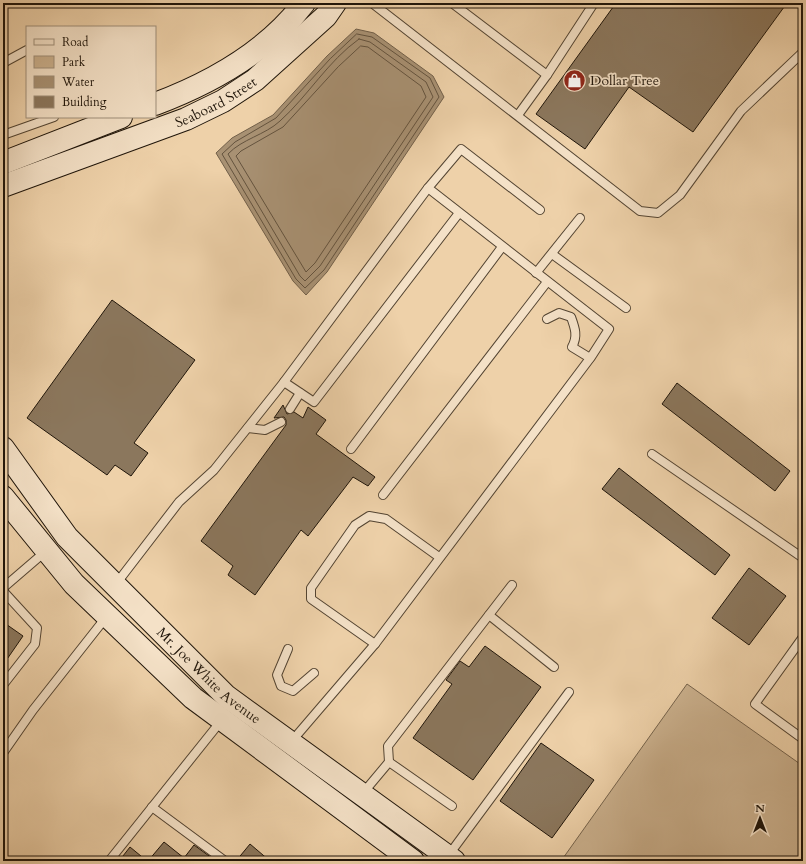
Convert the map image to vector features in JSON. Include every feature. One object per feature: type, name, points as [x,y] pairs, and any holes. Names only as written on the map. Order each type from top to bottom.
[{"type":"main road","name":"Seaboard Street","points":[[156,104],[186,92],[227,71],[288,23],[304,3]]},
{"type":"main road","name":"Seaboard Street","points":[[3,186],[186,119],[223,101],[255,80],[326,16],[335,3]]},
{"type":"main road","points":[[3,163],[118,118]]},
{"type":"main road","name":"Mr. Joe White Avenue","points":[[3,448],[67,537],[226,696],[451,859]]},
{"type":"main road","name":"Mr. Joe White Avenue","points":[[3,497],[74,584],[193,698],[413,861]]},
{"type":"lane","points":[[372,3],[640,211],[658,213],[680,195],[741,111],[803,52]]},
{"type":"lane","points":[[452,3],[547,75]]},
{"type":"lane","points":[[518,115],[547,75],[594,3]]},
{"type":"lane","points":[[3,62],[26,50]]},
{"type":"lane","points":[[3,135],[51,118]]},
{"type":"lane","points":[[115,585],[180,502],[214,470],[248,428],[428,188],[461,149],[540,210]]},
{"type":"lane","points":[[291,743],[375,644],[590,358],[610,329],[536,274],[428,188]]},
{"type":"lane","points":[[284,382],[314,402],[459,213]]},
{"type":"lane","points":[[536,274],[580,218]]},
{"type":"lane","points":[[351,448],[502,247]]},
{"type":"lane","points":[[552,254],[626,308]]},
{"type":"lane","points":[[383,495],[547,282]]},
{"type":"lane","points":[[547,319],[559,313],[571,318],[576,329],[575,341],[572,347],[590,358]]},
{"type":"lane","points":[[290,409],[300,393]]},
{"type":"lane","points":[[248,428],[265,430],[281,422]]},
{"type":"lane","points":[[652,454],[803,558]]},
{"type":"lane","points":[[375,644],[311,599],[311,588],[355,525],[369,516],[386,519],[439,557]]},
{"type":"lane","points":[[3,588],[46,550]]},
{"type":"lane","points":[[362,794],[388,762],[388,746],[512,585]]},
{"type":"lane","points":[[3,591],[37,628],[37,636],[35,644],[3,685]]},
{"type":"lane","points":[[489,615],[554,667]]},
{"type":"lane","points":[[3,753],[32,710],[108,616]]},
{"type":"lane","points":[[803,637],[755,704],[803,739]]},
{"type":"lane","points":[[288,649],[277,675],[281,686],[293,691],[314,673]]},
{"type":"lane","points":[[451,859],[568,692]]},
{"type":"lane","points":[[109,861],[222,719]]},
{"type":"lane","points":[[388,762],[452,806]]},
{"type":"lane","points":[[152,807],[225,861]]},
{"type":"green space","points":[[687,684],[803,766],[803,861],[561,861]]},
{"type":"water","points":[[356,29],[374,33],[433,76],[444,97],[327,272],[306,295],[293,281],[216,153],[232,138],[273,115],[327,56]]},
{"type":"building","points":[[616,3],[787,3],[693,132],[629,87],[585,149],[536,114]]},
{"type":"building","points":[[112,300],[195,360],[134,443],[148,453],[131,476],[115,465],[107,475],[27,418]]},
{"type":"building","points":[[677,383],[790,471],[775,491],[662,404]]},
{"type":"building","points":[[283,405],[287,414],[294,412],[303,418],[308,407],[326,420],[316,434],[375,477],[368,486],[353,477],[308,536],[301,530],[255,595],[228,575],[233,566],[201,541],[286,425],[286,420],[284,417],[274,418]]},
{"type":"building","points":[[619,468],[730,555],[715,575],[602,489]]},
{"type":"building","points":[[749,568],[786,596],[749,645],[712,618]]},
{"type":"building","points":[[3,622],[23,636],[3,665]]},
{"type":"building","points":[[485,646],[541,687],[473,780],[413,738],[452,684],[446,680],[460,661],[469,667]]},
{"type":"building","points":[[541,743],[594,780],[552,838],[500,801]]},
{"type":"building","points":[[164,842],[184,858],[194,845],[216,861],[148,861]]},
{"type":"building","points":[[250,844],[270,861],[236,861]]},
{"type":"building","points":[[130,847],[147,861],[119,861]]},
{"type":"place","name":"Dollar Tree","points":[[575,80]]}]
